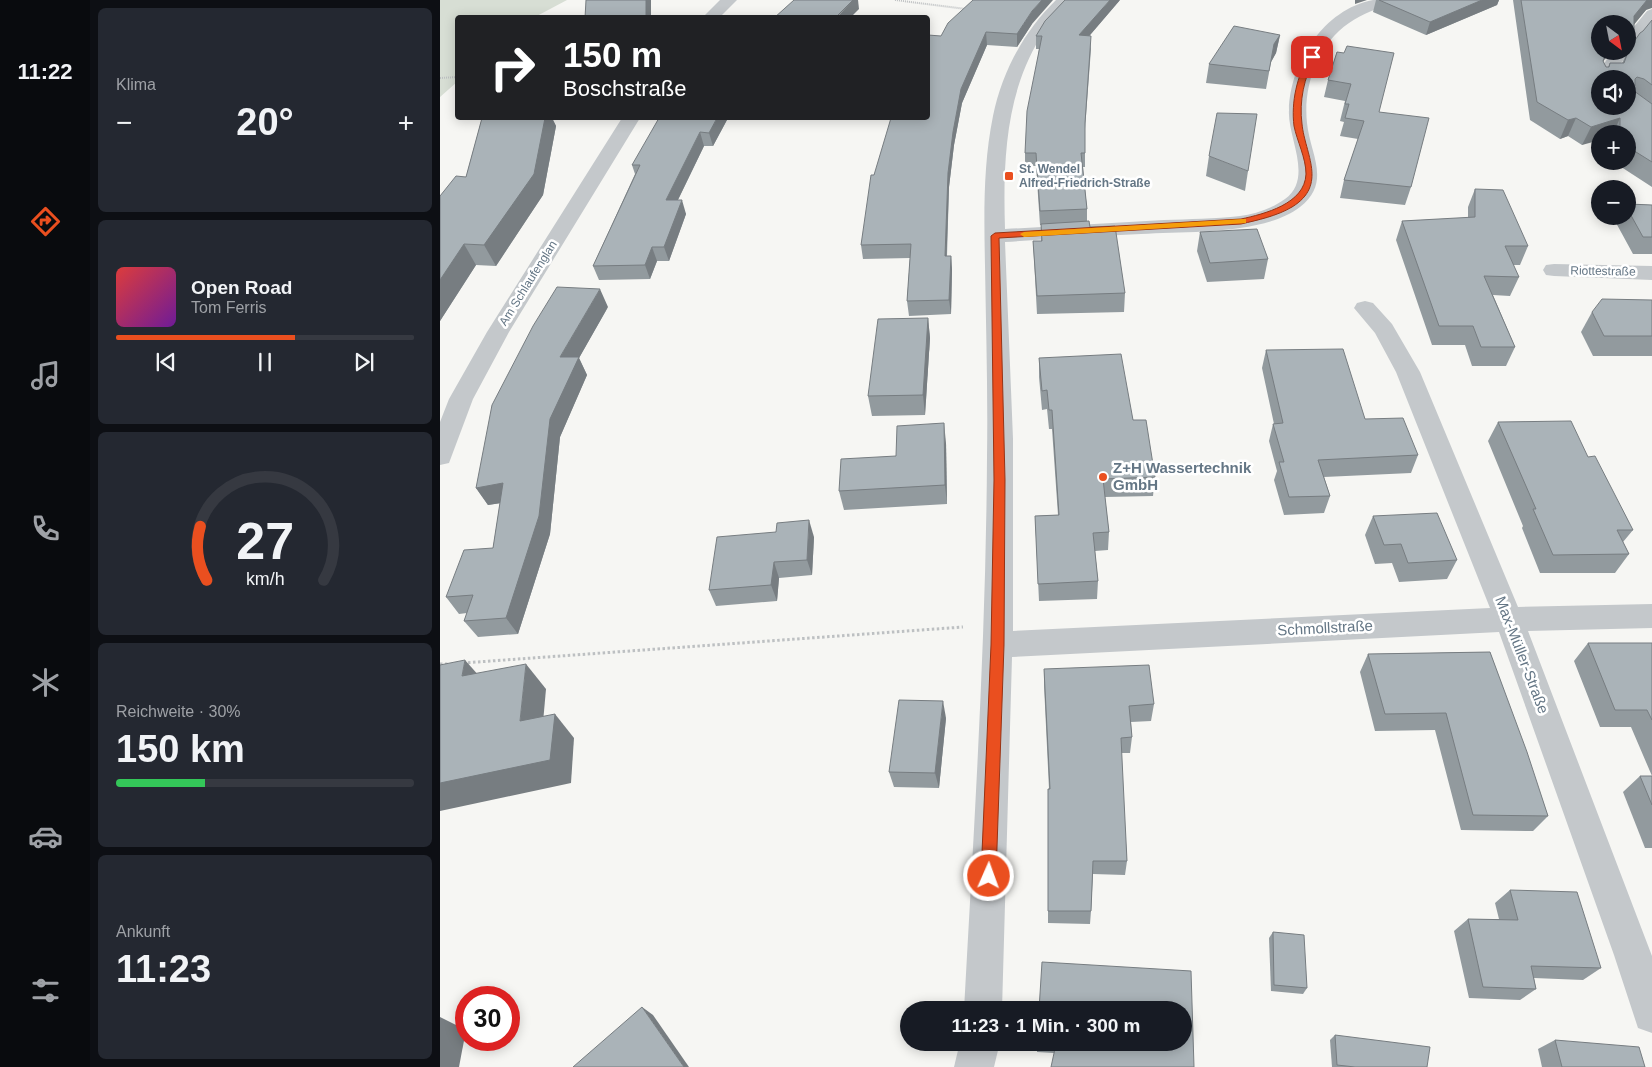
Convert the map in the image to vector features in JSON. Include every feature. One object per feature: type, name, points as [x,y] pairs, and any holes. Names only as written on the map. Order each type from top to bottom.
[{"type":"street","points":[[712,15],[729,0]]},
{"type":"street","points":[[983,1001],[998,635],[1000,462],[995,236],[996,165],[1002,117],[1013,77],[1031,38],[1052,12],[1065,0]]},
{"type":"street","points":[[995,236],[1241,222],[1267,215],[1290,205],[1304,191],[1310,175],[1298,125],[1298,97],[1304,71],[1319,44],[1337,24],[1360,10],[1388,0]]},
{"type":"street","points":[[1636,34],[1652,14]]},
{"type":"street","name":"Am Schlaufenglan","points":[[440,456],[461,399],[498,332],[630,120]]},
{"type":"street","name":"Riottestraße","points":[[1554,270],[1652,273]]},
{"type":"street","name":"Max-Müller-Straße","points":[[1365,308],[1384,329],[1408,372],[1509,619],[1626,936],[1652,1014]]},
{"type":"street","name":"Schmollstraße","points":[[998,635],[1652,616]]},
{"type":"street","points":[[974,1067],[978,1051]]},
{"type":"path","points":[[895,0],[970,10]]},
{"type":"path","points":[[440,78],[455,76]]},
{"type":"path","points":[[460,663],[998,635]]},
{"type":"path","points":[[440,664],[450,664]]},
{"type":"shaded area","points":[[440,0],[567,0],[539,15],[455,15],[455,84],[440,97]]},
{"type":"building","points":[[586,0],[646,0],[646,15],[585,15]]},
{"type":"building","points":[[794,0],[853,0],[838,15],[777,15]]},
{"type":"building","points":[[973,0],[1042,0],[1032,11],[1017,34],[986,32],[961,89],[953,132],[948,173],[945,256],[951,256],[949,300],[907,301],[911,244],[861,245],[871,175],[874,175],[890,120],[930,120],[930,35],[941,36],[948,23]]},
{"type":"building","points":[[1065,0],[1110,0],[1079,35],[1091,36],[1085,123],[1085,153],[1081,153],[1087,209],[1040,211],[1036,153],[1025,153],[1027,111],[1042,36],[1036,36],[1045,21]]},
{"type":"building","points":[[1379,0],[1482,0],[1430,22]]},
{"type":"building","points":[[1521,0],[1647,0],[1635,15],[1591,15],[1591,60],[1603,60],[1606,67],[1609,67],[1610,63],[1624,63],[1625,60],[1636,60],[1636,39],[1652,20],[1652,85],[1644,79],[1636,78],[1636,70],[1591,70],[1591,115],[1636,115],[1636,92],[1652,104],[1652,162],[1636,152],[1636,125],[1620,125],[1620,118],[1597,125],[1591,125],[1591,127],[1576,118],[1568,120],[1537,102]]},
{"type":"building","points":[[1234,26],[1280,35],[1274,44],[1269,71],[1209,64]]},
{"type":"building","points":[[1347,46],[1394,53],[1379,112],[1429,118],[1411,187],[1344,180],[1364,121],[1345,118],[1349,104],[1345,104],[1351,84],[1328,80],[1337,52],[1344,53]]},
{"type":"building","points":[[1217,113],[1257,114],[1248,171],[1209,156]]},
{"type":"building","points":[[481,120],[545,120],[534,174],[484,245],[464,244],[440,280],[440,196],[456,176],[466,177]]},
{"type":"building","points":[[658,120],[716,120],[709,133],[700,132],[666,200],[682,200],[664,247],[652,247],[645,265],[593,266],[640,165],[632,165]]},
{"type":"building","points":[[1475,189],[1503,190],[1528,246],[1505,246],[1519,277],[1484,276],[1515,347],[1481,347],[1473,326],[1439,326],[1402,221],[1475,217]]},
{"type":"building","points":[[1636,204],[1652,205],[1652,237],[1643,237],[1636,224]]},
{"type":"building","points":[[1089,221],[1090,227],[1115,226],[1125,293],[1037,296],[1033,241],[1042,241],[1041,224]]},
{"type":"building","points":[[1257,229],[1268,259],[1210,263],[1200,232]]},
{"type":"building","points":[[557,287],[600,289],[560,357],[579,357],[550,419],[539,516],[506,618],[464,621],[473,595],[446,597],[464,550],[493,548],[503,483],[476,488],[492,405],[533,326]]},
{"type":"building","points":[[1602,299],[1652,300],[1652,336],[1604,336],[1592,312]]},
{"type":"building","points":[[928,318],[923,395],[868,396],[878,319]]},
{"type":"building","points":[[1343,349],[1365,419],[1403,418],[1418,455],[1318,460],[1330,496],[1289,497],[1279,462],[1284,462],[1273,424],[1283,423],[1266,350]]},
{"type":"building","points":[[1121,354],[1133,420],[1146,420],[1155,477],[1103,479],[1109,532],[1093,533],[1098,581],[1038,584],[1035,516],[1059,515],[1052,410],[1049,410],[1047,390],[1042,391],[1039,358]]},
{"type":"building","points":[[1571,421],[1588,457],[1595,456],[1633,530],[1617,530],[1629,554],[1553,555],[1533,509],[1536,509],[1498,422]]},
{"type":"building","points":[[944,423],[945,485],[839,491],[841,459],[896,456],[897,426]]},
{"type":"building","points":[[1437,513],[1457,560],[1408,563],[1401,544],[1384,545],[1373,516]]},
{"type":"building","points":[[809,520],[807,560],[774,562],[771,585],[709,590],[717,537],[776,532],[777,523]]},
{"type":"building","points":[[1588,643],[1652,643],[1652,720],[1647,710],[1615,710]]},
{"type":"building","points":[[1490,652],[1527,752],[1548,816],[1473,815],[1446,713],[1385,714],[1368,654]]},
{"type":"building","points":[[465,660],[462,676],[526,664],[520,721],[555,714],[550,760],[440,783],[440,665]]},
{"type":"building","points":[[1149,665],[1154,704],[1129,706],[1132,737],[1121,738],[1127,861],[1093,861],[1091,911],[1048,911],[1048,789],[1050,789],[1044,669]]},
{"type":"building","points":[[899,700],[943,701],[935,773],[889,772]]},
{"type":"building","points":[[1640,776],[1652,776],[1652,805]]},
{"type":"building","points":[[1510,890],[1577,892],[1601,968],[1531,966],[1536,989],[1483,987],[1468,919],[1518,920]]},
{"type":"building","points":[[1273,932],[1304,935],[1307,988],[1274,985]]},
{"type":"building","points":[[1042,962],[1191,971],[1192,1001],[1040,1001]]},
{"type":"building","points":[[1192,1003],[1194,1067],[1051,1067],[1054,1051],[1192,1051]]},
{"type":"building","points":[[642,1007],[684,1067],[573,1067]]},
{"type":"building","points":[[1335,1035],[1430,1047],[1427,1067],[1355,1067],[1337,1065]]},
{"type":"building","points":[[1555,1040],[1639,1047],[1645,1067],[1562,1067]]},
{"type":"slow traffic","points":[[1024,234],[1243,221]]},
{"type":"place","name":"St. Wendel Alfred-Friedrich-Straße","points":[[1009,176]]},
{"type":"place","name":"Z+H Wassertechnik GmbH","points":[[1103,477]]},
{"type":"route","points":[[989,876],[998,645],[1000,480],[995,236],[1241,222],[1267,215],[1290,205],[1304,191],[1310,175],[1298,125],[1298,97],[1304,71],[1312,57]]}]
